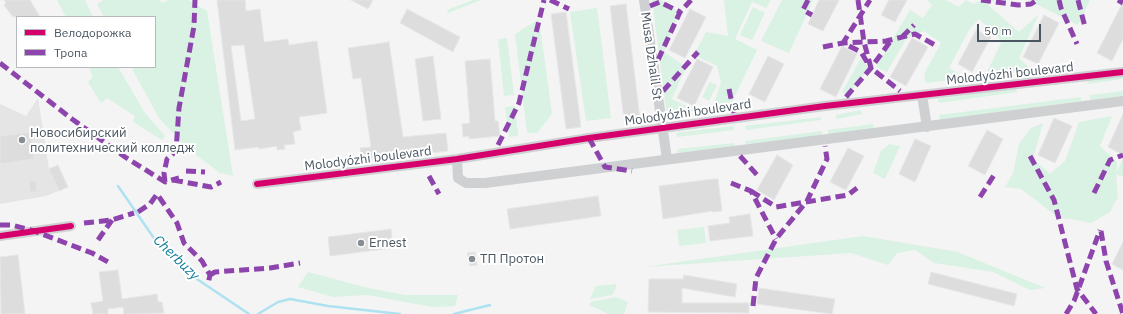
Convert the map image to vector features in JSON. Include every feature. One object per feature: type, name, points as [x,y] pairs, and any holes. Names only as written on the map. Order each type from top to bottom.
[{"type":"street","name":"Musa Dzhalil St","points":[[644,0],[661,128],[667,159]]},
{"type":"street","name":"Molodyózhi boulevard","points":[[257,184],[457,159],[661,128],[825,106],[1123,72]]},
{"type":"street","points":[[922,95],[927,127]]},
{"type":"street","points":[[457,159],[458,178],[466,182],[485,183],[1123,101]]},
{"type":"street","points":[[0,236],[71,226]]},
{"type":"shaded area","name":"Новосибирский политехнический колледж","points":[[38,98],[49,169],[58,165],[68,187],[46,196],[0,204],[0,104],[26,116]]},
{"type":"green space","points":[[57,0],[85,0],[93,16],[65,16]]},
{"type":"green space","points":[[104,0],[159,0],[163,3],[168,0],[188,0],[207,11],[233,176],[220,173],[187,148],[159,118],[132,68],[156,68],[156,16],[103,16],[97,4]]},
{"type":"green space","points":[[473,0],[481,0],[448,13],[447,10]]},
{"type":"green space","points":[[652,0],[661,0],[680,12],[664,52],[686,67],[672,99],[697,111],[667,117]]},
{"type":"green space","points":[[724,0],[771,0],[766,8],[752,2],[735,39],[757,50],[730,106],[712,109],[721,83],[717,66],[694,55],[706,32],[728,36]]},
{"type":"green space","points":[[782,0],[813,0],[789,53],[761,41]]},
{"type":"green space","points":[[927,0],[946,0],[959,7],[966,0],[973,4],[983,0],[995,0],[988,5],[1019,32],[1039,14],[1019,58],[1032,70],[985,76],[1002,41],[979,19],[970,28],[949,68],[967,78],[926,83],[924,74],[941,43],[924,31],[906,39],[887,72],[876,67],[910,10],[923,18],[932,5]]},
{"type":"green space","points":[[1028,0],[1090,0],[1078,25]]},
{"type":"green space","points":[[753,7],[765,13],[752,40],[740,35]]},
{"type":"green space","points":[[597,8],[611,118],[586,121],[570,12]]},
{"type":"green space","points":[[539,19],[552,114],[537,133],[527,133],[515,34]]},
{"type":"green space","points":[[507,38],[514,95],[504,96],[498,39]]},
{"type":"green space","points":[[861,58],[869,68],[849,94],[842,92]]},
{"type":"green space","points":[[89,68],[119,68],[145,113],[165,136],[162,140],[133,122],[135,116],[107,98],[101,103],[88,82],[93,77]]},
{"type":"green space","points":[[1123,75],[1123,79],[1088,84],[1087,81]]},
{"type":"green space","points":[[710,82],[717,85],[709,101],[702,97]]},
{"type":"green space","points":[[1016,88],[1017,92],[939,103],[938,99]]},
{"type":"green space","points":[[1123,91],[1123,96],[1090,100],[1090,95]]},
{"type":"green space","points":[[1081,97],[1081,101],[940,120],[939,115]]},
{"type":"green space","points":[[515,106],[518,136],[509,137],[505,107]]},
{"type":"green space","points":[[861,110],[862,114],[836,119],[836,115]]},
{"type":"green space","points":[[1112,116],[1100,146],[1117,162],[1117,172],[1123,158],[1123,177],[1116,174],[1118,197],[1110,212],[1091,223],[1059,218],[1021,189],[1005,187],[1013,173],[1019,144],[1031,128],[1043,123],[1033,159],[1050,174],[1065,161],[1079,122]]},
{"type":"green space","points":[[821,117],[821,120],[746,130],[745,126]]},
{"type":"green space","points":[[873,124],[874,130],[828,135],[828,130]]},
{"type":"green space","points":[[733,126],[734,130],[677,137],[676,133]]},
{"type":"green space","points":[[822,131],[822,136],[746,144],[745,141]]},
{"type":"green space","points":[[734,143],[735,146],[678,154],[677,149]]},
{"type":"green space","points":[[889,144],[900,146],[885,179],[873,173],[881,151]]},
{"type":"green space","points":[[704,227],[706,243],[679,246],[677,230]]},
{"type":"green space","points":[[863,236],[958,252],[1045,288],[1030,290],[993,272],[934,263],[915,250],[897,253],[888,265],[851,253],[644,267]]},
{"type":"green space","points":[[308,272],[368,288],[405,295],[458,295],[455,306],[432,307],[368,295],[333,297],[298,287]]},
{"type":"green space","points":[[616,284],[616,288],[612,295],[590,299],[596,286]]},
{"type":"green space","points":[[616,297],[628,302],[624,314],[608,314],[589,305],[591,302]]},
{"type":"building","points":[[4,0],[30,0],[39,16],[13,17],[4,5],[6,3]]},
{"type":"building","points":[[217,0],[245,0],[246,11],[260,9],[264,42],[288,39],[289,45],[317,41],[327,113],[299,117],[301,130],[293,132],[295,144],[284,145],[285,149],[277,150],[277,146],[259,149],[258,147],[235,150]],"holes":[[[244,45],[255,119],[241,121],[231,46]]]},
{"type":"building","points":[[351,0],[373,0],[368,9]]},
{"type":"building","points":[[819,0],[839,0],[823,31],[808,24]]},
{"type":"building","points":[[889,0],[907,0],[895,22],[881,15]]},
{"type":"building","points":[[1123,2],[1123,39],[1112,61],[1097,53]]},
{"type":"building","points":[[626,4],[640,119],[624,120],[610,6]]},
{"type":"building","points":[[407,9],[460,37],[453,52],[400,23]]},
{"type":"building","points":[[690,9],[706,17],[685,58],[669,50]]},
{"type":"building","points":[[566,12],[581,127],[566,129],[551,14]]},
{"type":"building","points":[[1044,15],[1059,23],[1038,64],[1023,57]]},
{"type":"building","points":[[976,30],[991,37],[972,72],[958,64]]},
{"type":"building","points":[[912,38],[928,47],[906,86],[890,77]]},
{"type":"building","points":[[389,42],[403,137],[446,133],[448,151],[362,161],[360,148],[371,147],[361,78],[353,79],[348,48]]},
{"type":"building","points":[[842,46],[857,54],[836,97],[820,89]]},
{"type":"building","points":[[433,56],[441,119],[423,121],[415,59]]},
{"type":"building","points":[[768,56],[784,64],[765,102],[749,94]]},
{"type":"building","points":[[490,59],[495,121],[498,121],[500,136],[469,139],[469,136],[463,137],[462,124],[470,123],[465,61]]},
{"type":"building","points":[[697,59],[713,67],[694,106],[677,98]]},
{"type":"building","points":[[1123,114],[1123,155],[1108,147]]},
{"type":"building","points":[[1054,118],[1072,126],[1055,163],[1038,155]]},
{"type":"building","points":[[987,130],[1003,139],[985,175],[968,166]]},
{"type":"building","points":[[31,132],[34,159],[0,164],[0,136]]},
{"type":"building","points":[[915,139],[931,146],[915,182],[899,174]]},
{"type":"building","points":[[848,148],[864,156],[846,190],[830,182]]},
{"type":"building","points":[[777,155],[793,165],[774,200],[757,190]]},
{"type":"building","points":[[58,165],[68,187],[59,191],[49,169]]},
{"type":"building","points":[[718,179],[722,211],[712,211],[663,219],[659,186]]},
{"type":"building","points":[[36,180],[37,192],[30,192],[29,181]]},
{"type":"building","points":[[598,196],[601,216],[510,229],[507,209]]},
{"type":"building","points":[[750,214],[753,236],[710,241],[708,226],[730,223],[729,217]]},
{"type":"building","name":"Ernest","points":[[391,229],[393,248],[330,256],[328,237]]},
{"type":"building","points":[[1123,242],[1123,270],[1112,264]]},
{"type":"building","name":"ТП Протон","points":[[475,252],[477,265],[470,266],[467,253]]},
{"type":"building","points":[[18,255],[25,314],[1,314],[0,257]]},
{"type":"building","points":[[118,270],[122,299],[157,294],[158,302],[162,302],[164,313],[124,314],[123,307],[108,309],[108,314],[93,314],[91,303],[103,301],[99,272]]},
{"type":"building","points":[[931,272],[1017,294],[1014,306],[928,284]]},
{"type":"building","points":[[684,275],[737,284],[735,297],[682,288],[682,303],[749,303],[749,313],[648,312],[649,279],[683,279]]},
{"type":"building","points":[[759,288],[835,299],[832,314],[757,304]]},
{"type":"waterway","name":"Cherbuzy","points":[[118,186],[158,244],[191,275],[249,314]]},
{"type":"waterway","name":"Cherbuzy","points":[[258,314],[278,302],[290,299],[328,306],[400,314]]},
{"type":"waterway","name":"Cherbuzy","points":[[454,314],[490,305]]},
{"type":"marked path","points":[[165,182],[164,173],[167,159],[176,151],[179,108],[194,26],[195,0]]},
{"type":"marked path","points":[[498,145],[519,103],[544,0]]},
{"type":"marked path","points":[[550,0],[569,9]]},
{"type":"marked path","points":[[658,60],[680,12],[691,0]]},
{"type":"marked path","points":[[808,0],[803,10],[812,15]]},
{"type":"marked path","points":[[858,0],[864,42],[871,68],[900,91]]},
{"type":"marked path","points":[[867,62],[861,52],[843,43],[870,0]]},
{"type":"marked path","points":[[981,0],[1018,5],[1031,4],[1037,0]]},
{"type":"marked path","points":[[1059,0],[1077,44]]},
{"type":"marked path","points":[[1078,0],[1085,27]]},
{"type":"marked path","points":[[1118,0],[1123,3]]},
{"type":"marked path","points":[[650,6],[660,2],[680,12]]},
{"type":"marked path","points":[[902,37],[914,25]]},
{"type":"marked path","points":[[823,47],[843,43],[886,41],[915,34],[935,45]]},
{"type":"marked path","points":[[846,97],[871,68],[892,39]]},
{"type":"marked path","points":[[663,91],[698,52]]},
{"type":"marked path","points":[[0,63],[72,119],[125,157],[165,182],[179,178]]},
{"type":"marked path","points":[[729,89],[734,113]]},
{"type":"marked path","points":[[589,138],[605,167],[632,171]]},
{"type":"marked path","points":[[753,306],[756,278],[776,239],[807,201],[827,159],[825,146]]},
{"type":"marked path","points":[[1094,193],[1110,160],[1123,155]]},
{"type":"marked path","points":[[740,156],[758,176]]},
{"type":"marked path","points":[[1030,156],[1054,200],[1077,289],[1096,314]]},
{"type":"marked path","points":[[186,171],[205,172]]},
{"type":"marked path","points":[[980,197],[996,172]]},
{"type":"marked path","points":[[429,176],[439,194]]},
{"type":"marked path","points":[[173,180],[211,187],[221,182]]},
{"type":"marked path","points":[[731,183],[751,191],[776,239]]},
{"type":"marked path","points":[[751,191],[776,207],[848,195],[857,188]]},
{"type":"marked path","points":[[138,212],[150,204],[157,194],[177,223],[184,243],[202,261],[210,275],[208,284]]},
{"type":"marked path","points":[[84,223],[112,220],[134,213]]},
{"type":"marked path","points":[[98,240],[112,220]]},
{"type":"marked path","points":[[0,225],[12,225],[34,231],[92,253],[108,262]]},
{"type":"marked path","points":[[1066,314],[1074,301],[1100,230]]},
{"type":"marked path","points":[[1101,231],[1106,261],[1123,314]]},
{"type":"marked path","points":[[210,275],[215,272],[270,268],[300,263]]},
{"type":"cycle path","points":[[257,184],[457,159],[589,138],[825,106],[1123,72]]},
{"type":"cycle path","points":[[0,236],[71,226]]},
{"type":"place","name":"Новосибирский политехнический колледж","points":[[22,140]]},
{"type":"place","name":"Ernest","points":[[361,243]]},
{"type":"place","name":"ТП Протон","points":[[472,259]]}]
